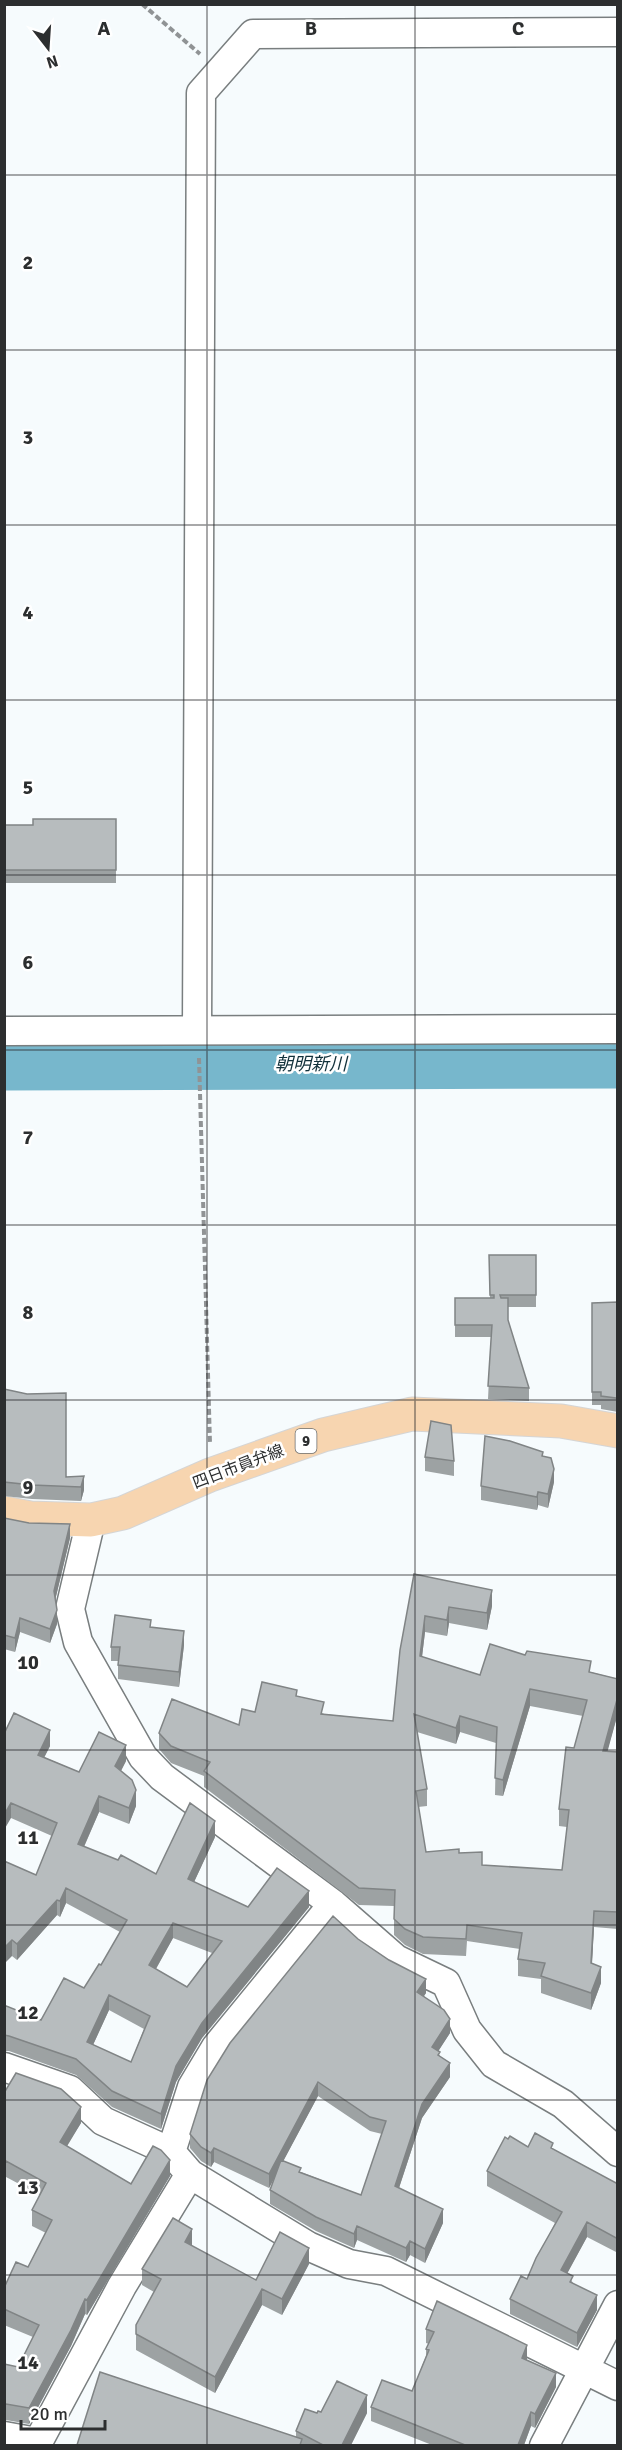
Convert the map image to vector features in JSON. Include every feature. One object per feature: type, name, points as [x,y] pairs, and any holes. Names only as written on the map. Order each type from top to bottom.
[{"type":"main road","name":"四日市員弁線","points":[[4,1513],[30,1518],[91,1520],[123,1513],[210,1474],[323,1435],[412,1414],[561,1421],[618,1431]]},
{"type":"street","points":[[198,1042],[201,93],[253,34],[618,32]]},
{"type":"street","points":[[4,1031],[198,1042],[618,1029]]},
{"type":"street","points":[[91,1520],[70,1609],[78,1642],[143,1757],[162,1777],[333,1904],[396,1959],[446,1983],[467,2030],[494,2064],[562,2104],[618,2152]]},
{"type":"street","points":[[171,2152],[192,2087],[216,2048],[333,1904]]},
{"type":"street","points":[[4,2067],[70,2090],[103,2121],[171,2152],[190,2174],[308,2246],[349,2264],[386,2271],[618,2386]]},
{"type":"street","points":[[4,2436],[36,2444],[122,2286],[190,2174]]},
{"type":"street","points":[[544,2445],[618,2305]]},
{"type":"path","points":[[142,4],[221,72]]},
{"type":"path","points":[[198,1042],[210,1474]]},
{"type":"building","points":[[33,819],[116,819],[116,870],[4,870],[4,825],[33,825]]},
{"type":"building","points":[[489,1255],[536,1255],[536,1295],[500,1295],[501,1298],[508,1298],[508,1320],[529,1388],[488,1386],[492,1325],[455,1325],[455,1298],[494,1298],[494,1295],[490,1295]]},
{"type":"building","points":[[618,1302],[618,1398],[616,1398],[601,1396],[601,1392],[592,1392],[592,1303]]},
{"type":"building","points":[[4,1389],[27,1394],[66,1393],[66,1477],[84,1476],[81,1487],[4,1482]]},
{"type":"building","points":[[431,1421],[451,1425],[454,1461],[425,1457]]},
{"type":"building","points":[[485,1436],[510,1441],[543,1452],[542,1456],[551,1458],[554,1469],[548,1494],[538,1492],[537,1497],[481,1486]]},
{"type":"building","points":[[4,1518],[29,1523],[70,1524],[54,1591],[57,1610],[50,1629],[20,1618],[15,1638],[4,1635]]},
{"type":"building","points":[[414,1574],[492,1590],[487,1613],[449,1607],[447,1620],[425,1616],[420,1656],[480,1675],[490,1644],[525,1655],[527,1651],[591,1661],[589,1672],[618,1679],[618,1696],[603,1751],[618,1752],[618,1912],[594,1911],[591,1963],[601,1967],[591,1993],[541,1976],[545,1963],[518,1959],[522,1933],[467,1925],[466,1939],[423,1937],[405,1929],[394,1919],[395,1890],[359,1888],[204,1771],[210,1762],[171,1746],[159,1733],[172,1699],[239,1725],[242,1709],[255,1712],[262,1682],[297,1690],[296,1696],[324,1702],[321,1714],[393,1721],[400,1650]],"holes":[[[530,1689],[587,1700],[574,1748],[566,1747],[559,1809],[569,1810],[562,1870],[482,1865],[482,1852],[459,1853],[459,1849],[426,1852],[416,1791],[427,1789],[414,1714],[456,1728],[460,1716],[497,1727],[495,1778],[503,1780]]]},
{"type":"building","points":[[115,1615],[151,1620],[150,1627],[184,1631],[179,1672],[118,1665],[120,1647],[111,1647]]},
{"type":"building","points":[[14,1713],[50,1730],[38,1755],[79,1772],[99,1732],[126,1745],[115,1766],[132,1780],[136,1790],[129,1808],[99,1796],[78,1844],[118,1860],[121,1855],[156,1874],[190,1803],[215,1821],[188,1879],[248,1907],[277,1868],[309,1891],[202,2023],[176,2066],[161,2114],[112,2091],[76,2059],[4,2035],[4,2005],[41,2020],[64,1978],[84,1988],[99,1964],[101,1965],[127,1920],[66,1888],[60,1901],[57,1900],[17,1944],[12,1940],[4,1948],[4,1861],[36,1875],[57,1823],[11,1803],[4,1815],[4,1734]],"holes":[[[173,1923],[222,1941],[187,1987],[149,1965]],[[109,1995],[150,2016],[131,2062],[87,2042]]]},
{"type":"building","points":[[333,1916],[358,1939],[389,1960],[426,1979],[417,1992],[444,2010],[450,2019],[432,2047],[440,2052],[438,2055],[450,2063],[422,2104],[395,2186],[443,2209],[425,2249],[410,2241],[406,2248],[357,2226],[354,2234],[316,2217],[270,2190],[281,2160],[301,2168],[299,2172],[361,2195],[386,2121],[370,2117],[318,2082],[269,2174],[214,2148],[211,2153],[201,2147],[190,2134],[207,2080],[230,2043]]},
{"type":"building","points":[[16,2073],[61,2089],[81,2107],[60,2142],[131,2184],[153,2146],[161,2150],[170,2160],[87,2300],[85,2299],[29,2408],[4,2405],[4,2364],[18,2367],[39,2325],[4,2309],[4,2288],[16,2262],[28,2267],[52,2220],[32,2210],[46,2183],[6,2161],[4,2164],[4,2093]]},
{"type":"building","points":[[535,2133],[553,2143],[551,2148],[616,2183],[618,2180],[618,2239],[587,2222],[561,2270],[573,2276],[570,2282],[597,2295],[577,2333],[510,2299],[521,2276],[527,2279],[562,2212],[487,2171],[505,2137],[508,2139],[510,2136],[528,2147]]},
{"type":"building","points":[[173,2218],[192,2229],[185,2242],[256,2280],[280,2232],[309,2248],[282,2299],[262,2289],[215,2377],[136,2334],[136,2325],[161,2279],[142,2269]]},
{"type":"building","points":[[437,2301],[527,2345],[522,2358],[556,2373],[535,2414],[531,2412],[518,2445],[465,2445],[371,2407],[382,2380],[412,2391],[434,2332],[426,2329]]},
{"type":"building","points":[[100,2372],[302,2439],[300,2445],[77,2445]]},
{"type":"building","points":[[337,2381],[367,2395],[342,2445],[323,2445],[296,2431],[305,2409],[321,2412]]},
{"type":"waterway","name":"朝明新川","points":[[4,1065],[618,1063]]}]
